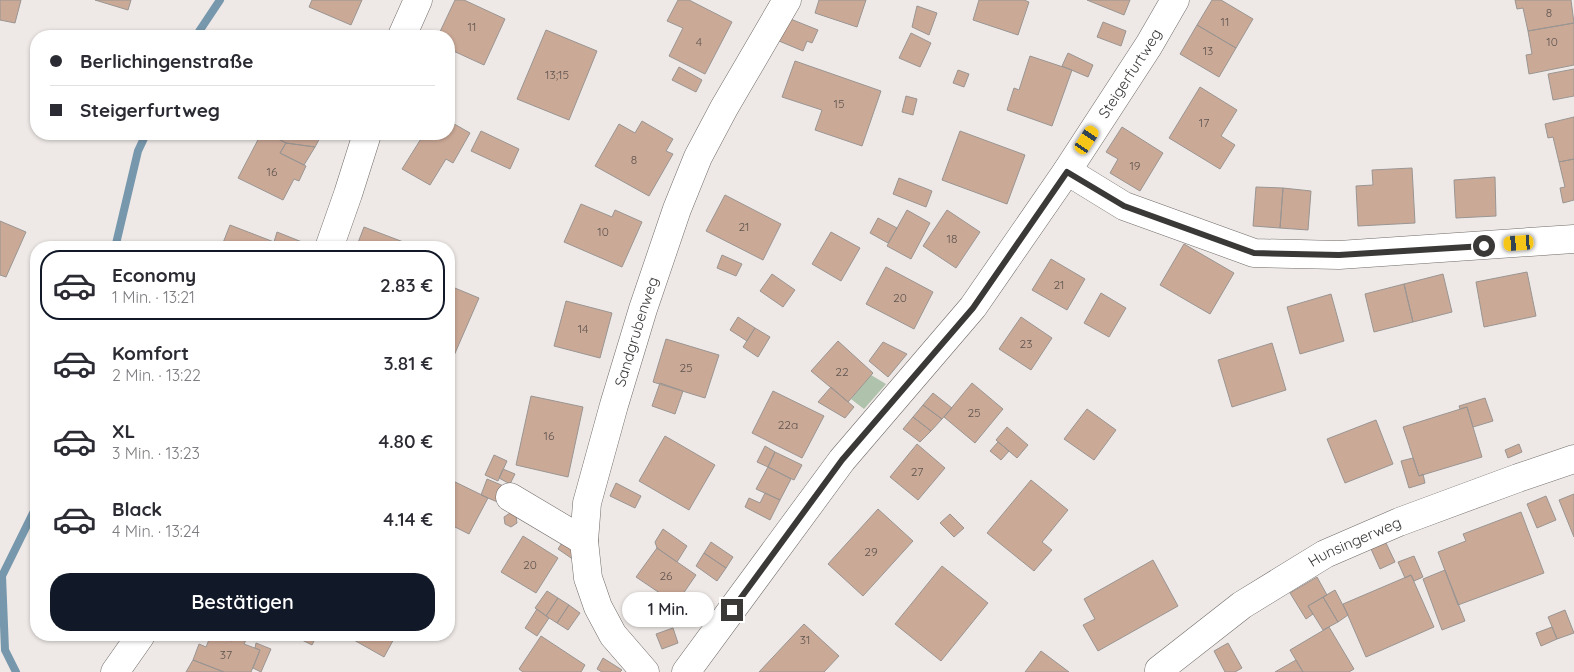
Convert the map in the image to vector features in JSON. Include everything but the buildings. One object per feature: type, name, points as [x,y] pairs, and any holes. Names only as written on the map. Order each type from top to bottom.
[{"type":"street","points":[[405,30],[418,0]]},
{"type":"street","name":"Sandgrubenweg","points":[[645,672],[613,636],[598,607],[588,578],[584,541],[587,502],[640,319],[677,209],[698,157],[724,108],[787,0]]},
{"type":"street","name":"Steigerfurtweg","points":[[686,672],[842,460],[973,308],[1067,172],[1175,0]]},
{"type":"street","points":[[331,241],[365,140]]},
{"type":"street","points":[[1067,172],[1124,206],[1254,253],[1339,255],[1574,239]]},
{"type":"street","name":"Hunsingerweg","points":[[1159,670],[1242,605],[1326,554],[1408,518],[1574,459]]},
{"type":"street","points":[[510,497],[584,541]]},
{"type":"street","points":[[116,672],[137,641]]},
{"type":"green space","points":[[871,375],[886,384],[864,409],[851,399]]},
{"type":"waterway","points":[[200,30],[220,0]]},
{"type":"waterway","points":[[117,241],[138,151],[143,140]]},
{"type":"waterway","points":[[16,672],[5,650],[2,576],[30,519]]},
{"type":"route","points":[[732,610],[842,460],[973,308],[1067,172],[1124,206],[1254,253],[1339,255],[1484,246]]}]
